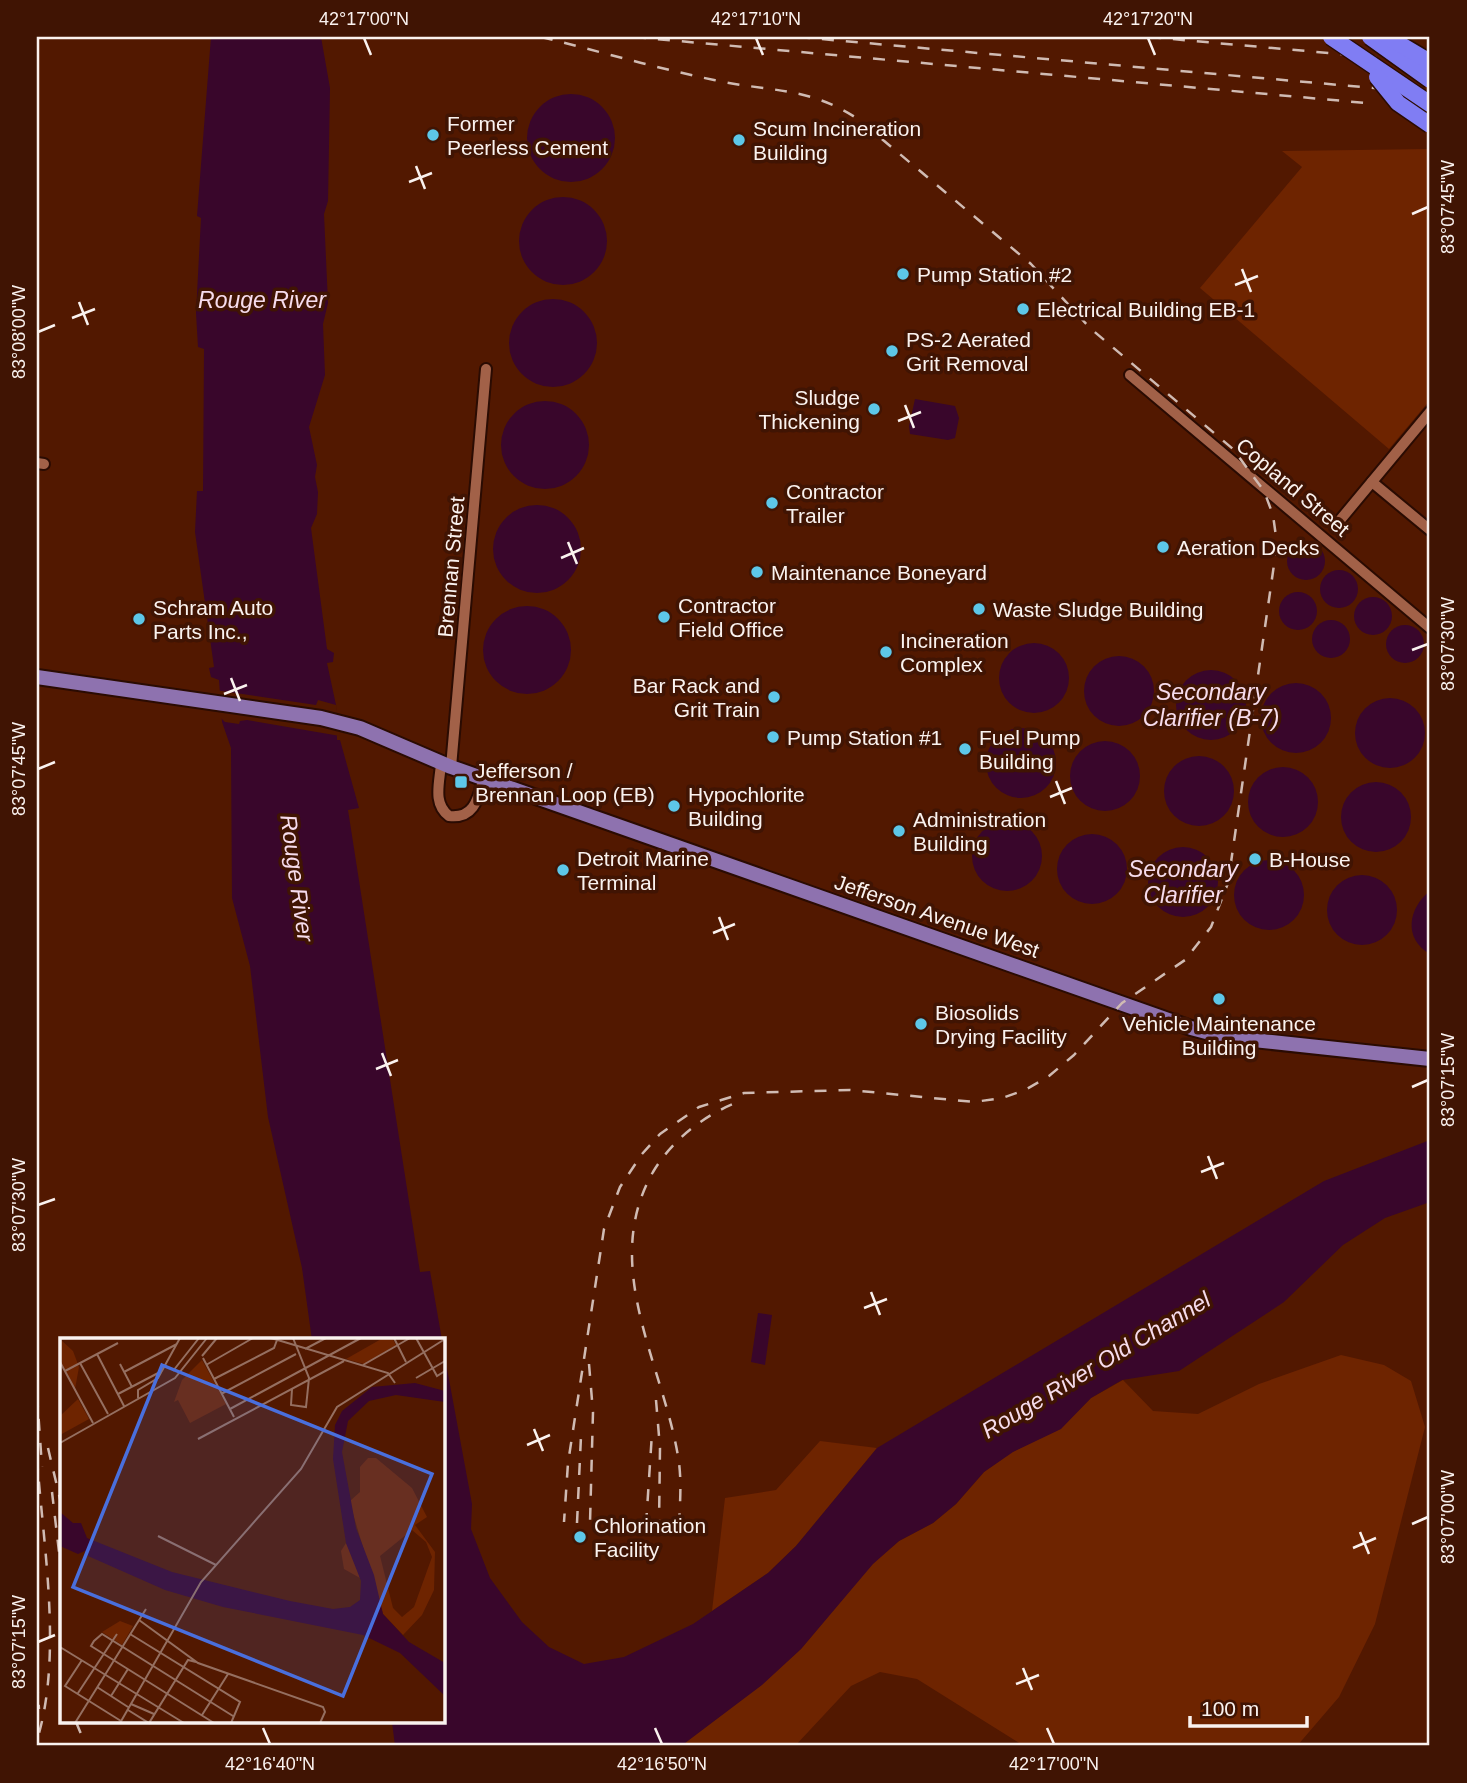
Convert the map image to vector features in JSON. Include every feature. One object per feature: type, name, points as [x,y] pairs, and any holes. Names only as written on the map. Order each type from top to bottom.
[{"type":"highway","points":[[1331,37],[1430,104]]},
{"type":"highway","points":[[1370,37],[1430,80]]},
{"type":"highway","points":[[1388,37],[1430,62]]},
{"type":"highway","points":[[1365,62],[1398,103],[1430,125]]},
{"type":"main road","name":"Jefferson Avenue West","points":[[37,677],[219,701],[342,723],[446,765],[1191,1028],[1225,1037],[1430,1059]]},
{"type":"street","name":"Brennan Street","points":[[484,778],[477,803],[466,815],[449,816],[440,809],[438,800],[446,765],[486,369]]},
{"type":"street","name":"Copland Street","points":[[1130,375],[1430,628]]},
{"type":"street","points":[[1336,525],[1430,412]]},
{"type":"street","points":[[1373,482],[1430,530]]},
{"type":"shaded area","points":[[1430,149],[1430,400],[1389,449],[1200,288],[1302,167],[1282,151]]},
{"type":"shaded area","points":[[1341,1355],[1384,1365],[1411,1381],[1425,1427],[1375,1624],[1339,1697],[1297,1746],[1024,1746],[917,1679],[880,1672],[851,1686],[795,1746],[681,1746],[761,1685],[801,1649],[872,1564],[899,1541],[933,1523],[956,1504],[984,1472],[1012,1452],[1060,1429],[1091,1398],[1123,1380],[1153,1411],[1198,1414],[1259,1384]]},
{"type":"shaded area","points":[[820,1441],[877,1448],[796,1546],[768,1573],[712,1611],[725,1498],[776,1490]]},
{"type":"water","name":"Rouge River","points":[[211,37],[321,37],[330,88],[328,201],[324,214],[328,303],[323,324],[325,375],[309,427],[317,465],[315,477],[318,492],[317,514],[311,528],[327,649],[334,653],[333,662],[327,663],[336,705],[337,740],[340,740],[359,808],[348,810],[420,1272],[430,1271],[442,1338],[312,1338],[302,1268],[268,1117],[250,966],[232,898],[231,748],[222,722],[219,680],[211,677],[209,668],[214,667],[195,532],[197,491],[203,491],[204,349],[198,347],[196,313],[201,218],[197,216]]},
{"type":"water","points":[[562,94],[580,94],[596,101],[608,113],[615,129],[615,147],[608,163],[596,175],[580,182],[562,182],[546,175],[534,163],[527,147],[527,129],[534,113],[546,101]]},
{"type":"water","points":[[554,197],[572,197],[588,204],[600,216],[607,232],[607,250],[600,266],[588,278],[572,285],[554,285],[538,278],[526,266],[519,250],[519,232],[526,216],[538,204]]},
{"type":"water","points":[[544,299],[562,299],[578,306],[590,318],[597,334],[597,352],[590,368],[578,380],[562,387],[544,387],[528,380],[516,368],[509,352],[509,334],[516,318],[528,306]]},
{"type":"water","points":[[915,399],[955,406],[959,418],[955,438],[948,440],[910,434],[909,426]]},
{"type":"water","points":[[536,401],[554,401],[570,408],[582,420],[589,436],[589,454],[582,470],[570,482],[554,489],[536,489],[520,482],[508,470],[501,454],[501,436],[508,420],[520,408]]},
{"type":"water","points":[[528,505],[546,505],[562,512],[574,524],[581,540],[581,558],[574,574],[562,586],[546,593],[528,593],[512,586],[500,574],[493,558],[493,540],[500,524],[512,512]]},
{"type":"water","points":[[1306,542],[1319,548],[1325,561],[1319,574],[1306,580],[1293,574],[1287,561],[1293,548]]},
{"type":"water","points":[[1339,570],[1352,576],[1358,589],[1352,602],[1339,608],[1326,602],[1320,589],[1326,576]]},
{"type":"water","points":[[1298,592],[1311,598],[1317,611],[1311,624],[1298,630],[1285,624],[1279,611],[1285,598]]},
{"type":"water","points":[[1373,597],[1386,603],[1392,616],[1386,629],[1373,635],[1360,629],[1354,616],[1360,603]]},
{"type":"water","points":[[518,606],[536,606],[552,613],[564,625],[571,641],[571,659],[564,675],[552,687],[536,694],[518,694],[502,687],[490,675],[483,659],[483,641],[490,625],[502,613]]},
{"type":"water","points":[[1331,620],[1344,626],[1350,639],[1344,652],[1331,658],[1318,652],[1312,639],[1318,626]]},
{"type":"water","points":[[1405,625],[1418,631],[1424,644],[1418,657],[1405,663],[1392,657],[1386,644],[1392,631]]},
{"type":"water","points":[[1041,643],[1054,649],[1063,658],[1067,664],[1067,692],[1059,703],[1048,711],[1027,713],[1009,703],[1001,692],[999,671],[1009,653],[1020,645]]},
{"type":"water","points":[[1126,656],[1139,662],[1148,671],[1152,677],[1152,705],[1144,716],[1133,724],[1112,726],[1094,716],[1086,705],[1084,684],[1094,666],[1105,658]]},
{"type":"water","name":"Secondary Clarifier (B-7)","points":[[1218,670],[1231,676],[1240,685],[1244,691],[1244,719],[1236,730],[1225,738],[1204,740],[1186,730],[1178,719],[1176,698],[1186,680],[1197,672]]},
{"type":"water","points":[[1303,683],[1316,689],[1325,698],[1329,704],[1329,732],[1321,743],[1310,751],[1289,753],[1271,743],[1263,732],[1261,711],[1271,693],[1282,685]]},
{"type":"water","points":[[1397,698],[1410,704],[1419,713],[1423,719],[1423,747],[1415,758],[1404,766],[1383,768],[1365,758],[1357,747],[1355,726],[1365,708],[1376,700]]},
{"type":"water","points":[[1028,728],[1041,734],[1050,743],[1054,749],[1054,777],[1046,788],[1035,796],[1014,798],[996,788],[988,777],[986,756],[996,738],[1007,730]]},
{"type":"water","points":[[1112,741],[1125,747],[1134,756],[1138,762],[1138,790],[1130,801],[1119,809],[1098,811],[1080,801],[1072,790],[1070,769],[1080,751],[1091,743]]},
{"type":"water","name":"Secondary Clarifier","points":[[1206,756],[1219,762],[1228,771],[1232,777],[1232,805],[1224,816],[1213,824],[1192,826],[1174,816],[1166,805],[1164,784],[1174,766],[1185,758]]},
{"type":"water","name":"Secondary Clarifier","points":[[1290,767],[1303,773],[1312,782],[1316,788],[1316,816],[1308,827],[1297,835],[1276,837],[1258,827],[1250,816],[1248,795],[1258,777],[1269,769]]},
{"type":"water","points":[[1383,782],[1396,788],[1405,797],[1409,803],[1409,831],[1401,842],[1390,850],[1369,852],[1351,842],[1343,831],[1341,810],[1351,792],[1362,784]]},
{"type":"water","points":[[1014,821],[1027,827],[1036,836],[1040,842],[1040,870],[1032,881],[1021,889],[1000,891],[982,881],[974,870],[972,849],[982,831],[993,823]]},
{"type":"water","points":[[1099,834],[1112,840],[1121,849],[1125,855],[1125,883],[1117,894],[1106,902],[1085,904],[1067,894],[1059,883],[1057,862],[1067,844],[1078,836]]},
{"type":"water","name":"Secondary Clarifier","points":[[1190,847],[1203,853],[1212,862],[1216,868],[1216,896],[1208,907],[1197,915],[1176,917],[1158,907],[1150,896],[1148,875],[1158,857],[1169,849]]},
{"type":"water","name":"Secondary Clarifier","points":[[1276,860],[1289,866],[1298,875],[1302,881],[1302,909],[1294,920],[1283,928],[1262,930],[1244,920],[1236,909],[1234,888],[1244,870],[1255,862]]},
{"type":"water","points":[[1369,875],[1382,881],[1391,890],[1395,896],[1395,924],[1387,935],[1376,943],[1355,945],[1337,935],[1329,924],[1327,903],[1337,885],[1348,877]]},
{"type":"water","points":[[1430,891],[1430,954],[1421,948],[1416,940],[1412,923],[1417,906]]},
{"type":"water","name":"Rouge River Old Channel","points":[[1430,1140],[1430,1202],[1385,1218],[1343,1245],[1284,1302],[1179,1371],[1122,1380],[1091,1398],[1061,1429],[1013,1452],[984,1472],[956,1504],[933,1523],[899,1541],[873,1564],[801,1649],[762,1685],[681,1746],[395,1746],[392,1724],[444,1724],[444,1352],[472,1504],[471,1529],[490,1578],[522,1622],[549,1647],[584,1664],[624,1657],[693,1624],[768,1573],[796,1546],[877,1448],[1324,1181]]},
{"type":"water","points":[[758,1313],[772,1315],[765,1365],[751,1362]]},
{"type":"pier","points":[[215,690],[316,705],[318,700],[336,705],[340,736],[247,720],[240,721],[239,724],[225,722],[217,714]]},
{"type":"railway","points":[[541,37],[692,75],[805,95],[840,108],[858,119],[1031,264],[1090,328],[1233,449],[1264,491],[1273,515],[1277,544],[1228,883],[1211,927],[1185,960],[1122,1003],[1074,1055],[1049,1076],[1025,1090],[1002,1098],[974,1102],[850,1090],[744,1093],[699,1107],[660,1134],[642,1154],[620,1187],[604,1229],[568,1463],[564,1522]]},
{"type":"railway","points":[[634,37],[1366,103]]},
{"type":"railway","points":[[798,37],[1430,93]]},
{"type":"railway","points":[[1149,37],[1430,62]]},
{"type":"railway","points":[[679,1525],[678,1456],[640,1314],[633,1278],[632,1242],[638,1207],[661,1160],[679,1139],[701,1121],[738,1102]]},
{"type":"railway","points":[[589,1364],[593,1412],[590,1523]]},
{"type":"railway","points":[[37,1395],[42,1467]]},
{"type":"railway","points":[[656,1400],[660,1448],[659,1525]]},
{"type":"railway","points":[[646,1525],[652,1433]]},
{"type":"railway","points":[[577,1523],[581,1436]]},
{"type":"railway","points":[[48,1448],[60,1499]]},
{"type":"railway","points":[[37,1458],[50,1637],[45,1707],[37,1740]]},
{"type":"railway","points":[[52,1492],[60,1560]]},
{"type":"railway","points":[[37,1681],[39,1709]]},
{"type":"railway","points":[[77,1724],[86,1746]]},
{"type":"place","name":"Former Peerless Cement","points":[[433,135]]},
{"type":"place","name":"Scum Incineration Building","points":[[739,140]]},
{"type":"place","name":"Pump Station #2","points":[[903,274]]},
{"type":"place","name":"Electrical Building EB-1","points":[[1023,309]]},
{"type":"place","name":"PS-2 Aerated Grit Removal","points":[[892,351]]},
{"type":"place","name":"Sludge Thickening","points":[[874,409]]},
{"type":"place","name":"Contractor Trailer","points":[[772,503]]},
{"type":"place","name":"Aeration Decks","points":[[1163,547]]},
{"type":"place","name":"Maintenance Boneyard","points":[[757,572]]},
{"type":"place","name":"Waste Sludge Building","points":[[979,609]]},
{"type":"place","name":"Contractor Field Office","points":[[664,617]]},
{"type":"place","name":"Schram Auto Parts Inc.,","points":[[139,619]]},
{"type":"place","name":"Incineration Complex","points":[[886,652]]},
{"type":"place","name":"Bar Rack and Grit Train","points":[[774,697]]},
{"type":"place","name":"Pump Station #1","points":[[773,737]]},
{"type":"place","name":"Fuel Pump Building","points":[[965,749]]},
{"type":"place","name":"Jefferson / Brennan Loop (EB)","points":[[461,782]]},
{"type":"place","name":"Hypochlorite Building","points":[[674,806]]},
{"type":"place","name":"Administration Building","points":[[899,831]]},
{"type":"place","name":"B-House","points":[[1255,859]]},
{"type":"place","name":"Detroit Marine Terminal","points":[[563,870]]},
{"type":"place","name":"Vehicle Maintenance Building","points":[[1219,999]]},
{"type":"place","name":"Biosolids Drying Facility","points":[[921,1024]]},
{"type":"place","name":"Chlorination Facility","points":[[580,1537]]}]
